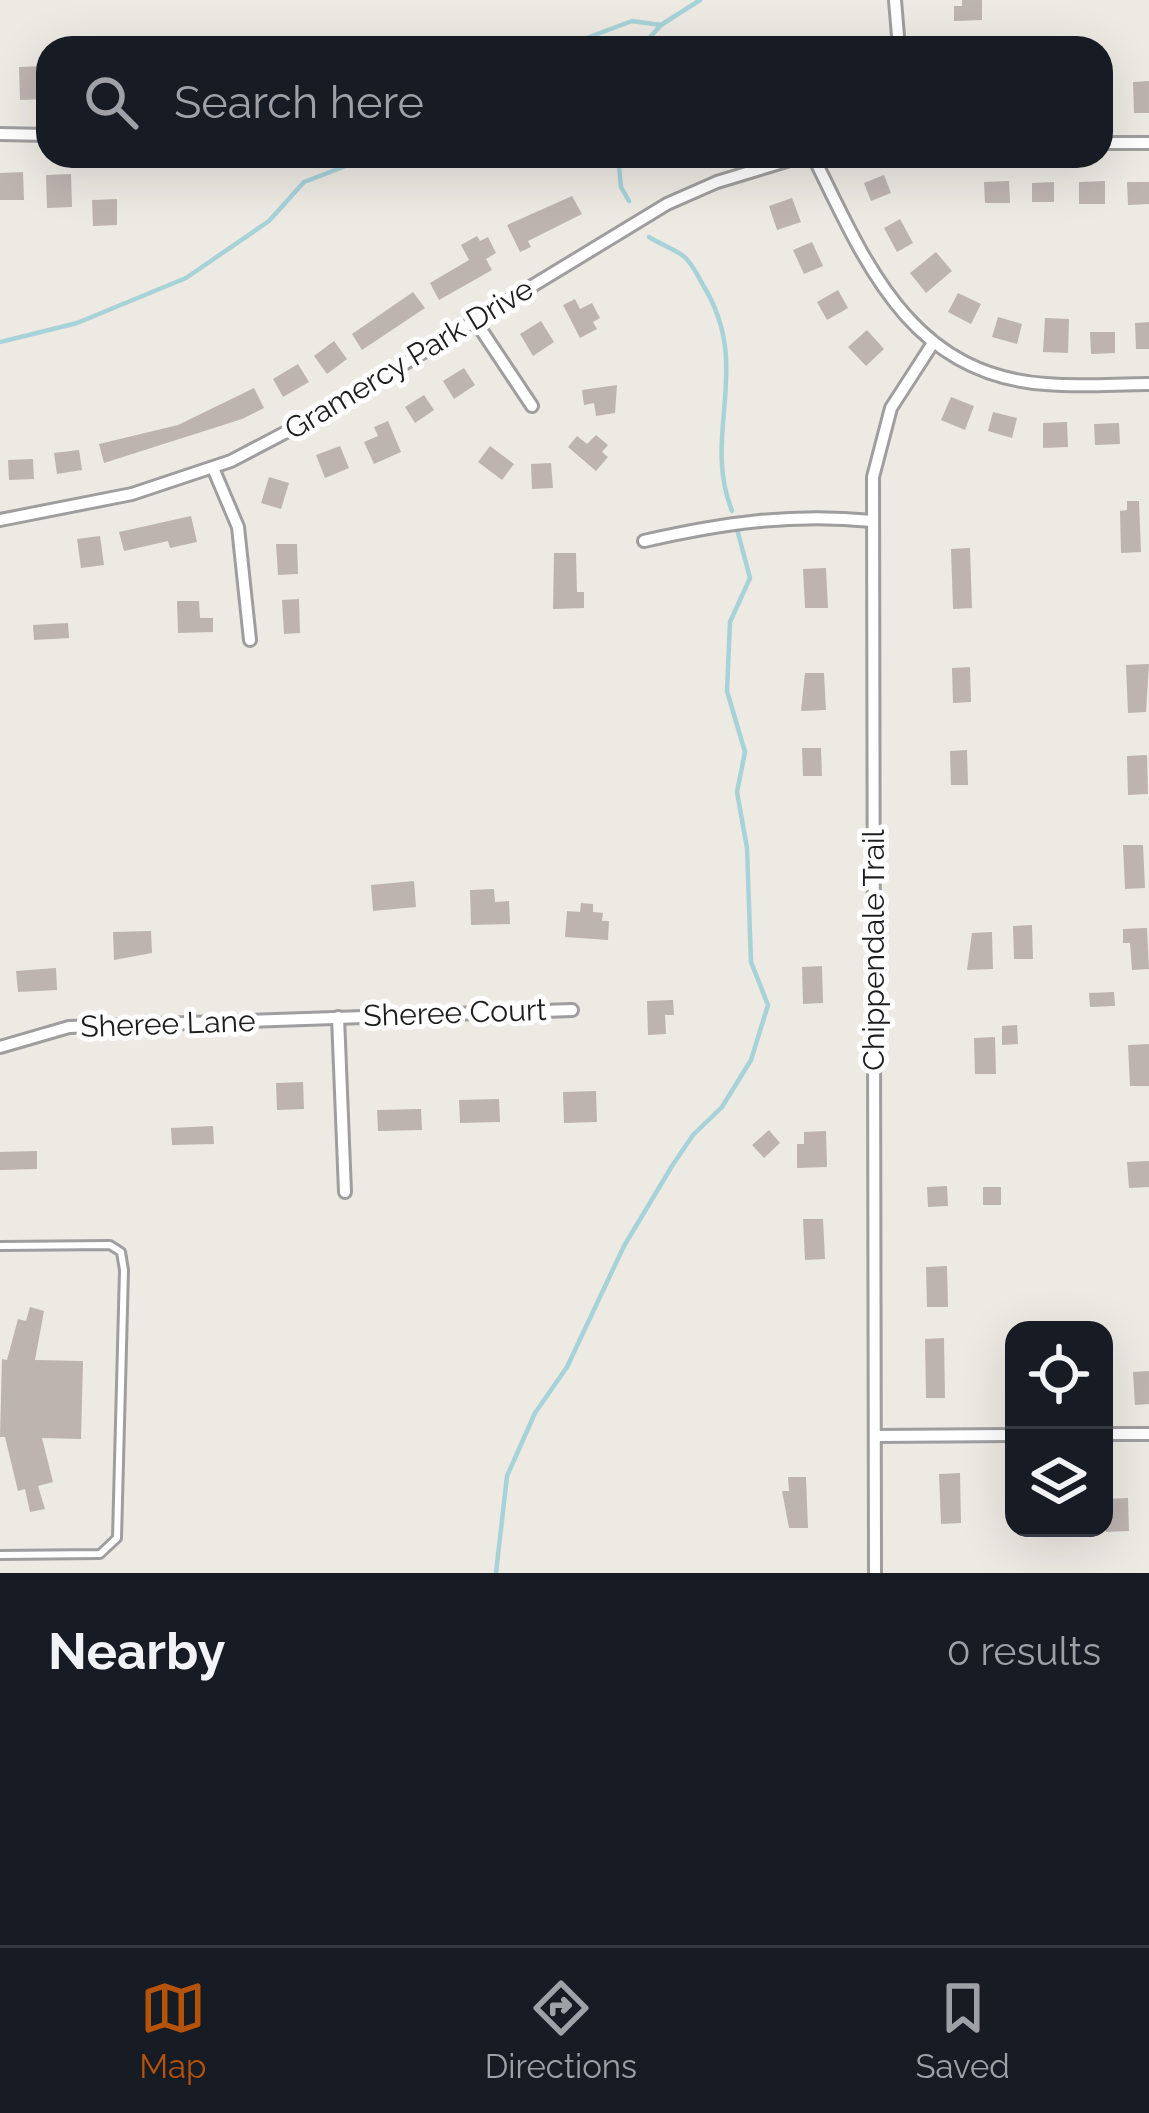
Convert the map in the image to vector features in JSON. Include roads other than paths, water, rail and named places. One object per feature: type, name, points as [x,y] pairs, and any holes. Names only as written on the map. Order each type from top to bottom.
[{"type":"street","points":[[895,0],[898,36]]},
{"type":"street","points":[[0,134],[36,134]]},
{"type":"street","points":[[1113,143],[1149,143]]},
{"type":"street","name":"Gramercy Park Drive","points":[[0,520],[132,494],[213,468],[330,409],[667,204],[763,168]]},
{"type":"street","points":[[819,168],[878,285],[933,343],[998,373],[1042,384],[1149,384]]},
{"type":"street","points":[[474,320],[532,406]]},
{"type":"street","name":"Chippendale Trail","points":[[875,1573],[872,521],[880,432],[933,343]]},
{"type":"street","points":[[213,468],[238,527],[250,640]]},
{"type":"street","points":[[644,541],[743,519],[813,515],[872,521]]},
{"type":"street","name":"Sheree Court","points":[[338,1017],[572,1010]]},
{"type":"street","points":[[338,1017],[345,1192]]},
{"type":"street","name":"Sheree Lane","points":[[0,1047],[69,1028],[338,1017]]},
{"type":"street","points":[[1113,1435],[1149,1434]]},
{"type":"street","points":[[875,1436],[1005,1435]]},
{"type":"lane","points":[[0,1246],[110,1245],[121,1252],[124,1270],[117,1538],[100,1554],[0,1556]]},
{"type":"waterway","points":[[651,36],[700,0]]},
{"type":"waterway","points":[[592,36],[632,21],[661,25]]},
{"type":"waterway","points":[[0,342],[77,323],[186,278],[269,221],[304,182],[341,168]]},
{"type":"waterway","points":[[619,168],[621,187],[629,201]]},
{"type":"waterway","points":[[649,237],[688,261],[718,315],[726,372],[722,454],[732,511]]},
{"type":"waterway","points":[[496,1573],[507,1476],[535,1413],[567,1367],[624,1246],[672,1166],[693,1135],[722,1107],[751,1060],[768,1005],[751,962],[747,848],[737,792],[745,752],[727,691],[730,622],[750,578],[737,529]]}]
